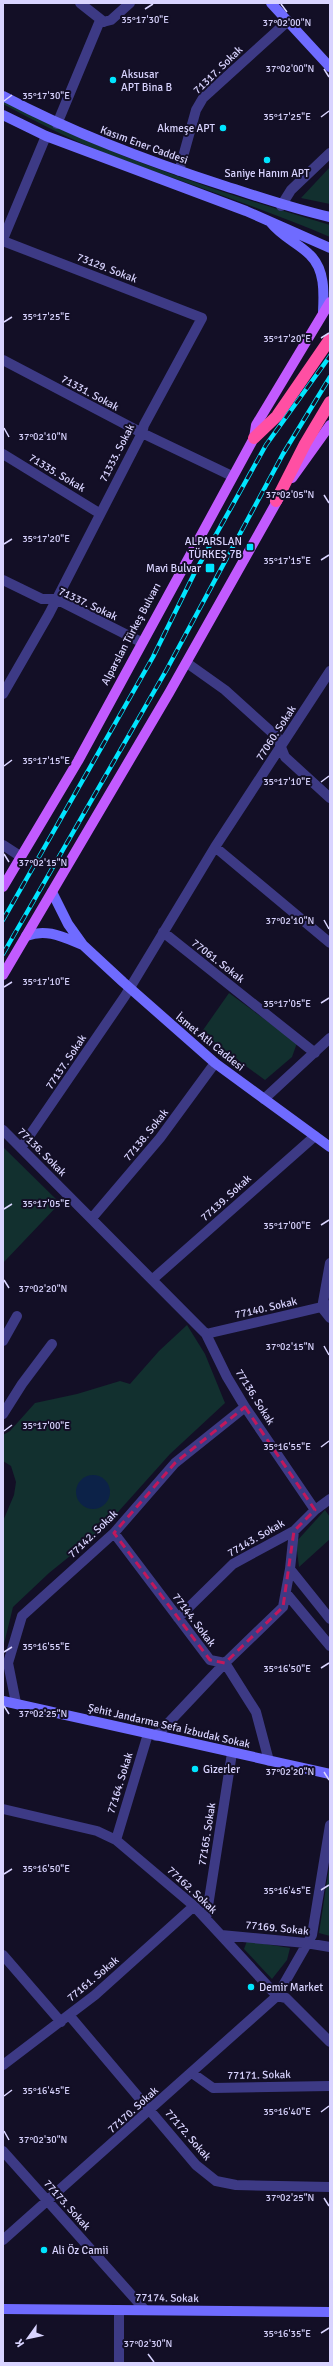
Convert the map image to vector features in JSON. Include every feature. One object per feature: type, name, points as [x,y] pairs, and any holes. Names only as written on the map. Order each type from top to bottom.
[{"type":"highway","name":"Alparslan Türkeş Bulvarı","points":[[254,438],[277,416],[330,340]]},
{"type":"highway","points":[[276,501],[305,444],[330,402]]},
{"type":"main road","points":[[271,3],[330,67]]},
{"type":"main road","name":"Kasım Ener Caddesi","points":[[3,96],[57,124],[114,148],[282,206]]},
{"type":"main road","points":[[3,115],[46,136],[270,221],[330,248]]},
{"type":"main road","points":[[282,206],[330,212]]},
{"type":"main road","points":[[282,206],[330,217]]},
{"type":"main road","points":[[270,221],[278,232],[311,255],[320,273],[324,293],[323,312]]},
{"type":"main road","points":[[254,438],[256,425],[330,302]]},
{"type":"main road","points":[[3,976],[187,663],[276,501],[330,425]]},
{"type":"main road","name":"Alparslan Türkeş Bulvarı","points":[[3,887],[20,856],[78,761],[141,642],[254,438]]},
{"type":"main road","points":[[52,892],[68,924],[83,945]]},
{"type":"main road","points":[[26,936],[33,934],[57,934],[83,945]]},
{"type":"main road","name":"İsmet Atlı Caddesi","points":[[83,945],[215,1063],[330,1147]]},
{"type":"main road","name":"Şehit Jandarma Sefa İzbudak Sokak","points":[[3,1701],[330,1774]]},
{"type":"main road","name":"77174. Sokak","points":[[3,2309],[330,2312]]},
{"type":"street","points":[[80,3],[104,22]]},
{"type":"street","points":[[57,124],[99,23],[111,20],[130,3]]},
{"type":"street","name":"71317. Sokak","points":[[179,171],[196,110],[203,98],[288,21]]},
{"type":"street","points":[[3,240],[46,136]]},
{"type":"street","points":[[282,206],[291,190],[330,153]]},
{"type":"street","name":"73129. Sokak","points":[[3,240],[202,318]]},
{"type":"street","name":"71333. Sokak","points":[[3,694],[56,599],[99,513],[142,433],[144,425],[202,318]]},
{"type":"street","name":"71331. Sokak","points":[[3,360],[142,433],[232,476]]},
{"type":"street","name":"71335. Sokak","points":[[3,454],[99,513]]},
{"type":"street","name":"71337. Sokak","points":[[3,580],[42,599],[56,599],[141,642]]},
{"type":"street","points":[[187,663],[225,690],[277,737],[285,757],[330,798]]},
{"type":"street","name":"77060. Sokak","points":[[163,932],[215,848],[330,671]]},
{"type":"street","points":[[3,845],[20,856]]},
{"type":"street","points":[[215,848],[330,943]]},
{"type":"street","name":"77137. Sokak","points":[[21,1148],[130,988],[163,932]]},
{"type":"street","name":"77061. Sokak","points":[[163,932],[315,1053]]},
{"type":"street","points":[[264,1098],[330,1038]]},
{"type":"street","name":"77138. Sokak","points":[[92,1218],[160,1138],[215,1063]]},
{"type":"street","name":"77136. Sokak","points":[[3,1130],[153,1279],[206,1334],[227,1377],[245,1407],[316,1510]]},
{"type":"street","name":"77139. Sokak","points":[[153,1279],[314,1136]]},
{"type":"street","points":[[330,1263],[326,1306],[330,1318]]},
{"type":"street","name":"77140. Sokak","points":[[206,1334],[326,1306]]},
{"type":"street","points":[[3,1340],[17,1316]]},
{"type":"street","points":[[3,1414],[22,1384],[52,1344]]},
{"type":"street","name":"77142. Sokak","points":[[16,1703],[8,1663],[22,1616],[114,1533],[175,1463],[245,1407]]},
{"type":"street","points":[[152,1735],[283,1607],[290,1569],[294,1530],[330,1499]]},
{"type":"street","name":"77143. Sokak","points":[[178,1618],[233,1564],[294,1530]]},
{"type":"street","name":"77144. Sokak","points":[[114,1533],[210,1660],[225,1663]]},
{"type":"street","points":[[290,1569],[330,1619]]},
{"type":"street","points":[[286,1593],[330,1646]]},
{"type":"street","points":[[225,1663],[256,1712],[269,1761]]},
{"type":"street","name":"77164. Sokak","points":[[116,1840],[152,1735]]},
{"type":"street","name":"77165. Sokak","points":[[206,1918],[232,1753]]},
{"type":"street","name":"77162. Sokak","points":[[3,1809],[97,1830],[116,1840],[194,1906],[277,1996],[286,1998],[330,2042]]},
{"type":"street","name":"77170. Sokak","points":[[3,2240],[48,2202],[277,1996],[306,1943],[312,1935],[328,1861],[330,1825]]},
{"type":"street","name":"77161. Sokak","points":[[3,2065],[96,1995],[194,1906]]},
{"type":"street","name":"77169. Sokak","points":[[221,1935],[306,1943],[330,1947]]},
{"type":"street","name":"77172. Sokak","points":[[3,1955],[65,2018],[150,2111],[196,2165],[216,2181],[236,2185],[330,2188]]},
{"type":"street","name":"77171. Sokak","points":[[192,2073],[213,2088],[330,2086]]},
{"type":"street","name":"77173. Sokak","points":[[3,2151],[145,2310]]},
{"type":"street","points":[[119,2310],[119,2363]]},
{"type":"highlighted area","points":[[245,1407],[315,1510],[294,1531],[283,1607],[225,1663],[210,1660],[114,1533],[175,1463]]},
{"type":"green space","points":[[3,101],[82,139],[163,171],[204,186],[330,225],[330,237],[247,204],[94,149],[16,111],[3,104]]},
{"type":"green space","points":[[330,167],[330,204],[301,198]]},
{"type":"green space","points":[[229,993],[297,1043],[292,1057],[265,1080],[201,1033]]},
{"type":"green space","points":[[3,1147],[60,1203],[3,1263]]},
{"type":"green space","points":[[187,1325],[205,1354],[225,1403],[170,1454],[101,1531],[49,1573],[13,1607],[3,1648],[3,1521],[14,1495],[16,1482],[11,1466],[3,1461],[3,1435],[10,1431],[35,1403],[77,1394],[120,1381],[130,1384],[159,1351]]},
{"type":"green space","points":[[325,1510],[330,1517],[330,1539],[299,1567],[296,1542]]},
{"type":"green space","points":[[329,1868],[330,1869],[330,1936],[319,1933]]},
{"type":"green space","points":[[247,1941],[290,1948],[287,1960],[272,1979],[244,1949]]},
{"type":"water","points":[[90,1475],[96,1475],[105,1480],[109,1486],[109,1498],[105,1504],[96,1509],[90,1509],[81,1504],[76,1495],[76,1489],[81,1480]]},
{"type":"railway","points":[[3,920],[153,657],[194,574],[266,445],[330,356]]},
{"type":"railway","points":[[3,954],[167,669],[283,454],[330,377]]},
{"type":"place","name":"Aksusar APT Bina B","points":[[113,80]]},
{"type":"place","name":"Akmeşe APT","points":[[223,128]]},
{"type":"place","name":"Saniye Hanım APT","points":[[267,160]]},
{"type":"place","name":"ALPARSLAN TÜRKEŞ 7B","points":[[250,547]]},
{"type":"place","name":"Mavi Bulvar","points":[[210,568]]},
{"type":"place","name":"Gizerler","points":[[195,1769]]},
{"type":"place","name":"Demir Market","points":[[251,1987]]},
{"type":"place","name":"Ali Öz Camii","points":[[44,2250]]}]
